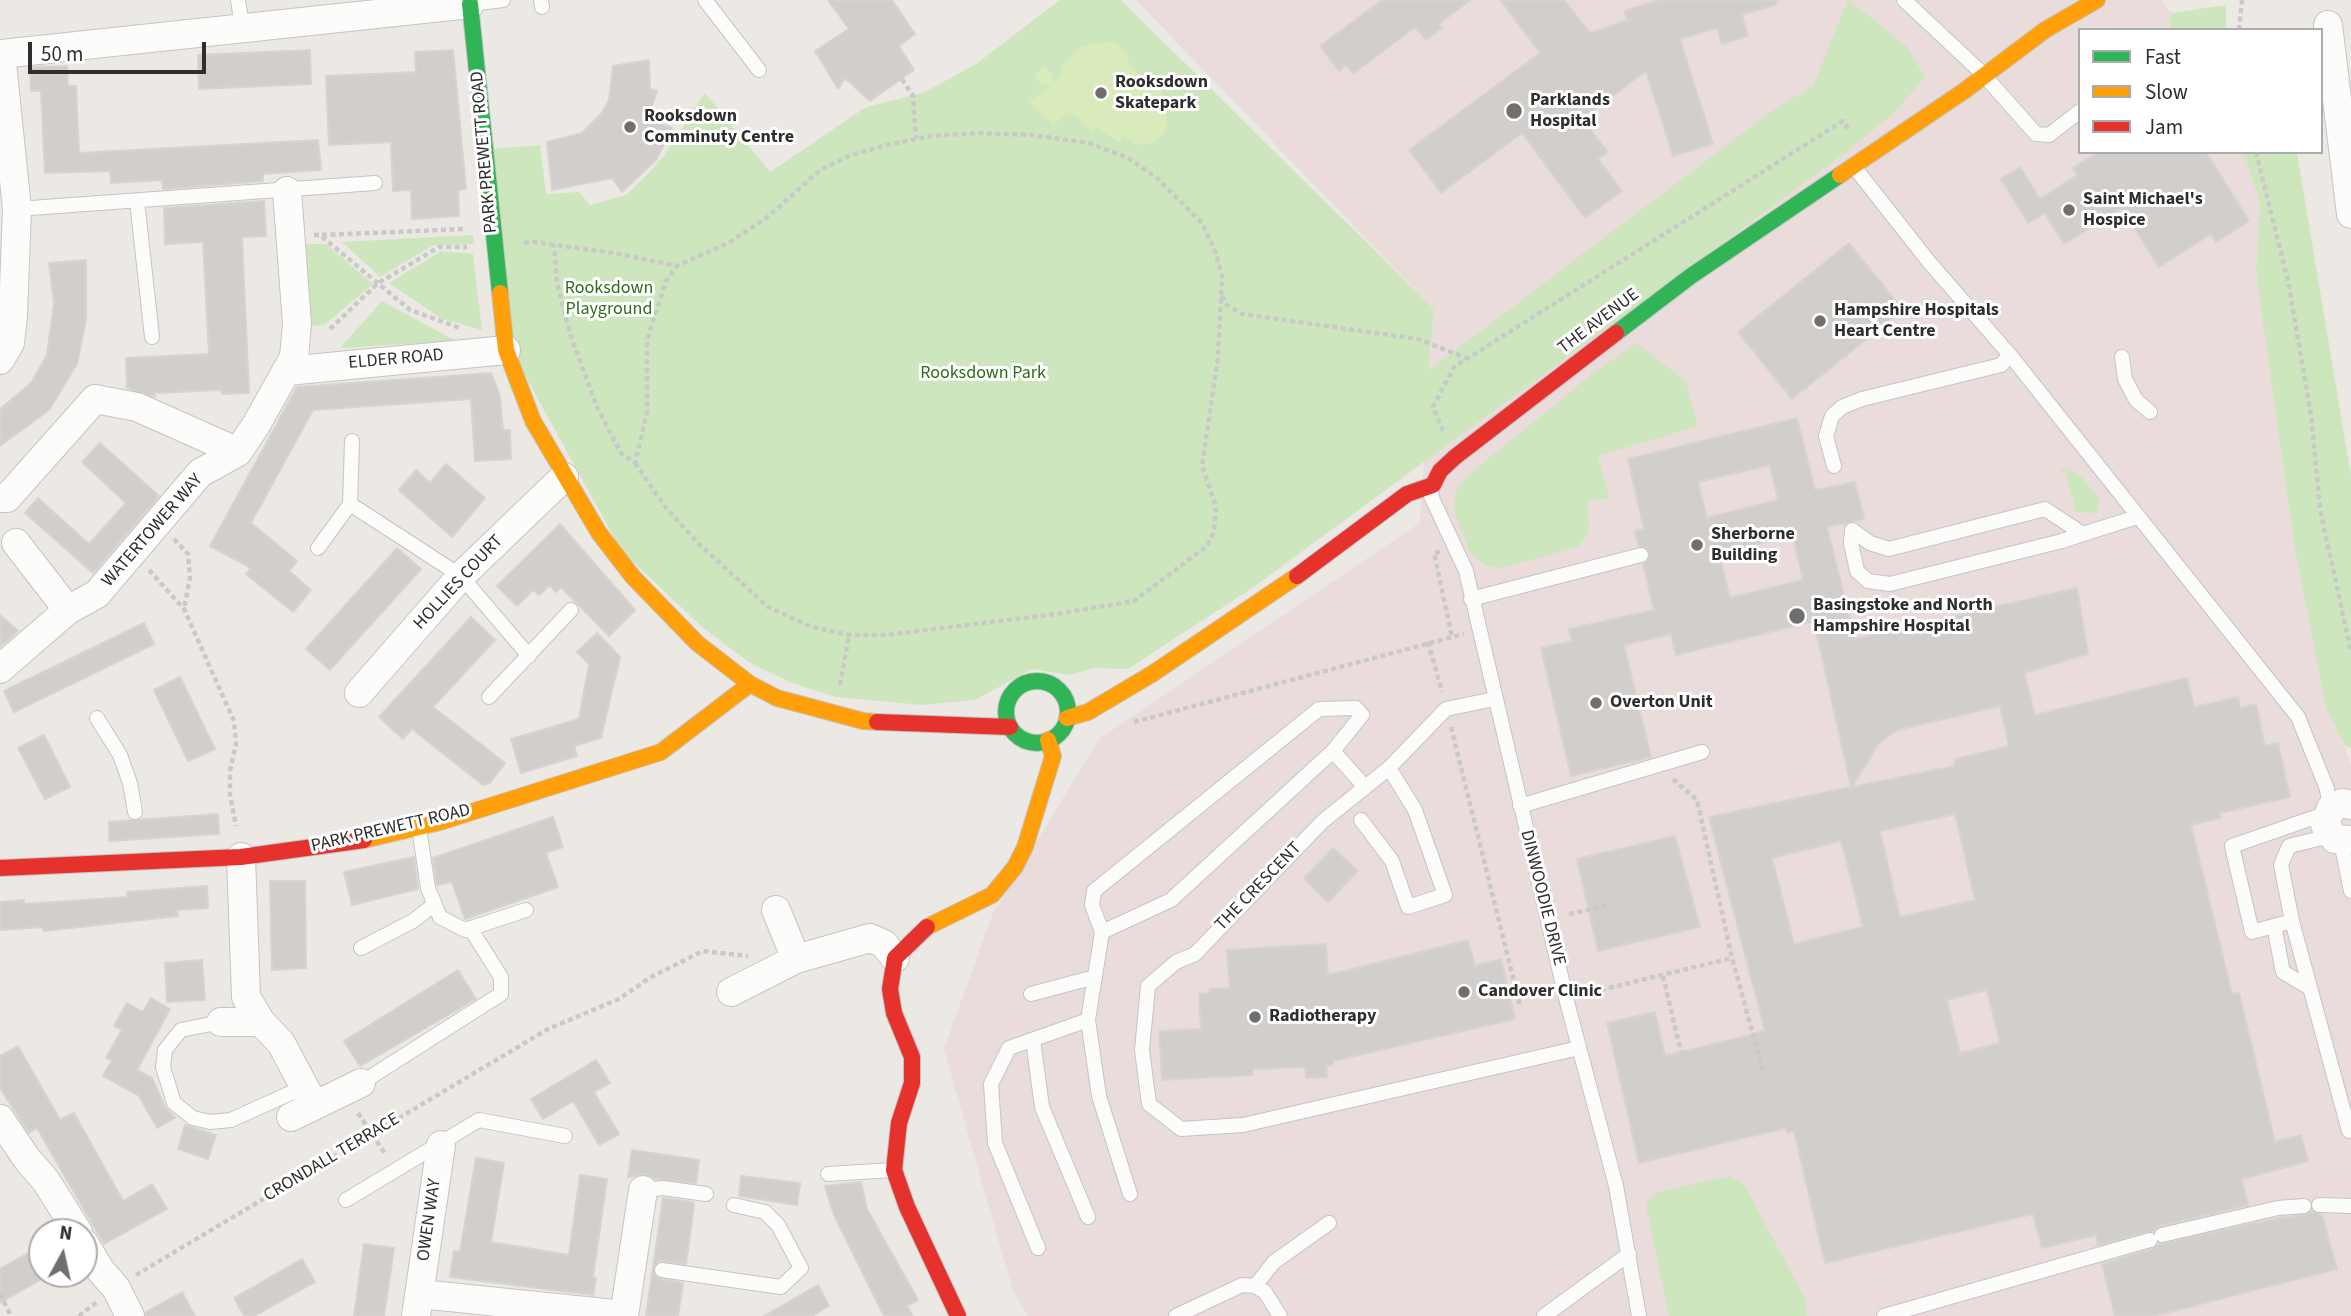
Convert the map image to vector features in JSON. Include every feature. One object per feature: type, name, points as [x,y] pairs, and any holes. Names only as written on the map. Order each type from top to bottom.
[{"type":"street","name":"THE AVENUE","points":[[1067,718],[1088,712],[1136,684],[1271,596],[1407,494],[1433,485],[1440,471],[1455,457],[1691,276],[1867,154],[1964,91],[1983,74],[2045,30],[2097,0]]},
{"type":"street","points":[[0,360],[10,343],[17,209],[0,54],[240,14],[470,2]]},
{"type":"street","name":"PARK PREWETT ROAD","points":[[470,2],[506,350],[533,421],[599,533],[633,577],[697,643],[750,684],[776,698],[863,721],[1030,736]]},
{"type":"street","points":[[2328,25],[2347,151],[2351,214]]},
{"type":"street","points":[[0,499],[7,498],[95,399],[137,407],[238,452],[294,357],[297,324],[287,191]]},
{"type":"street","name":"ELDER ROAD","points":[[287,370],[506,350]]},
{"type":"street","name":"WATERTOWER WAY","points":[[0,669],[68,610],[97,594],[133,555],[200,473],[238,452]]},
{"type":"street","name":"HOLLIES COURT","points":[[359,693],[461,576],[564,477]]},
{"type":"street","points":[[16,543],[68,610]]},
{"type":"street","name":"PARK PREWETT ROAD","points":[[918,725],[966,720],[1006,707],[1009,698],[1023,684],[1043,681],[1060,691]]},
{"type":"street","name":"PARK PREWETT ROAD","points":[[0,868],[241,857],[341,845],[418,827],[661,752],[750,684]]},
{"type":"street","name":"THE AVENUE","points":[[1060,691],[1104,693],[1136,684]]},
{"type":"street","points":[[1030,736],[1063,729],[1068,709],[1060,691]]},
{"type":"street","points":[[958,1316],[907,1207],[894,1170],[899,1123],[912,1083],[912,1057],[890,989],[895,958],[925,928],[980,902],[1003,884],[1025,847],[1039,797],[1030,736],[1006,707]]},
{"type":"street","points":[[241,857],[246,997],[261,1022],[281,1043],[303,1103],[353,1087]]},
{"type":"street","points":[[776,910],[796,959]]},
{"type":"street","points":[[731,992],[796,959],[870,938],[884,944],[895,958]]},
{"type":"street","points":[[221,1022],[261,1022]]},
{"type":"street","points":[[0,1119],[27,1160],[51,1188],[69,1218]]},
{"type":"street","name":"OWEN WAY","points":[[441,1145],[418,1305],[624,1316]]},
{"type":"street","points":[[624,1316],[643,1190]]},
{"type":"street","points":[[98,1266],[116,1287],[130,1316]]},
{"type":"lane","points":[[470,2],[503,0]]},
{"type":"lane","points":[[705,0],[759,70]]},
{"type":"lane","points":[[1904,0],[1983,74],[2036,134],[2049,135],[2078,113]]},
{"type":"lane","points":[[1852,165],[1929,262],[2010,355],[2298,717],[2339,821],[2351,891]]},
{"type":"lane","points":[[17,209],[374,183]]},
{"type":"lane","points":[[136,201],[152,337]]},
{"type":"lane","points":[[1834,466],[1826,436],[1832,416],[1842,407],[2001,365],[2010,355]]},
{"type":"lane","points":[[2122,356],[2125,379],[2136,400],[2150,412]]},
{"type":"lane","points":[[318,548],[351,504],[352,441]]},
{"type":"lane","name":"DINWOODIE DRIVE","points":[[1433,485],[1432,496],[1458,550],[1471,598],[1579,1048],[1616,1186],[1640,1316]]},
{"type":"lane","points":[[351,504],[461,576],[529,656]]},
{"type":"lane","points":[[2083,534],[2045,509],[1889,549],[1870,543],[1852,530],[1850,544],[1857,571],[1868,581],[1890,584],[2083,534],[2137,517]]},
{"type":"lane","points":[[1471,598],[1641,555]]},
{"type":"lane","points":[[489,697],[571,610]]},
{"type":"lane","points":[[1446,709],[1494,699]]},
{"type":"lane","points":[[1102,932],[1171,900],[1333,751],[1362,715],[1356,708],[1319,709],[1094,891],[1092,905],[1102,932],[1088,1020],[1099,1096],[1130,1194]]},
{"type":"lane","name":"THE CRESCENT","points":[[1446,709],[1389,768],[1323,821],[1195,954],[1176,962],[1148,986],[1142,1050],[1149,1104],[1181,1129],[1243,1125],[1579,1048]]},
{"type":"lane","points":[[97,718],[120,755],[130,783],[135,812]]},
{"type":"lane","points":[[1333,751],[1365,787]]},
{"type":"lane","points":[[1520,806],[1702,752]]},
{"type":"lane","points":[[1361,820],[1392,861],[1408,907],[1445,895],[1415,810],[1389,768]]},
{"type":"lane","points":[[2339,821],[2289,846],[2281,865],[2292,921],[2349,1131]]},
{"type":"lane","points":[[2292,921],[2252,932],[2232,846],[2339,821]]},
{"type":"lane","points":[[418,827],[428,888],[440,917],[465,930],[526,910]]},
{"type":"lane","points":[[140,842],[143,860]]},
{"type":"lane","points":[[362,948],[413,922],[435,904]]},
{"type":"lane","points":[[2274,926],[2283,972],[2310,988]]},
{"type":"lane","points":[[353,1087],[501,994],[501,977],[470,928]]},
{"type":"lane","points":[[1031,994],[1095,977]]},
{"type":"lane","points":[[1038,1248],[995,1143],[992,1084],[1009,1048],[1088,1020]]},
{"type":"lane","points":[[221,1022],[181,1030],[165,1050],[163,1068],[174,1103],[193,1118],[210,1122],[231,1120],[303,1103]]},
{"type":"lane","points":[[1033,1040],[1042,1107],[1088,1217]]},
{"type":"lane","points":[[346,1200],[479,1120],[565,1136]]},
{"type":"lane","points":[[828,1174],[894,1170]]},
{"type":"lane","points":[[643,1190],[663,1188],[706,1194]]},
{"type":"lane","points":[[662,1269],[781,1287],[801,1268],[778,1225],[765,1212],[734,1205]]},
{"type":"lane","points":[[2319,1205],[2351,1206]]},
{"type":"lane","points":[[1884,1316],[2156,1237],[2278,1208],[2304,1206]]},
{"type":"lane","points":[[1255,1286],[1274,1262],[1329,1223]]},
{"type":"lane","points":[[1544,1316],[1629,1254]]},
{"type":"lane","points":[[1176,1316],[1242,1285],[1255,1286],[1265,1292],[1280,1316]]},
{"type":"path","points":[[2239,28],[2242,0]]},
{"type":"path","points":[[902,79],[913,96],[916,139]]},
{"type":"path","points":[[1455,457],[1433,407],[1454,367],[1843,121],[1867,154]]},
{"type":"path","points":[[554,245],[557,283],[564,309],[597,407],[621,453],[635,463],[666,508],[700,545],[768,607],[803,624],[849,635],[885,635],[1057,614],[1134,601],[1207,546],[1214,532],[1216,506],[1202,466],[1213,403],[1222,295],[1219,263],[1202,223],[1157,178],[1128,158],[1089,143],[1031,135],[978,133],[916,139],[851,155],[820,170],[769,216],[730,242],[677,266],[666,281],[647,340],[647,413],[635,463]]},
{"type":"path","points":[[2256,154],[2288,281],[2311,415],[2320,509],[2351,652]]},
{"type":"path","points":[[290,237],[468,229]]},
{"type":"path","points":[[320,235],[410,310],[462,328]]},
{"type":"path","points":[[330,329],[378,283],[439,247],[533,242],[677,266]]},
{"type":"path","points":[[1222,295],[1227,305],[1242,314],[1418,339],[1467,359]]},
{"type":"path","points":[[159,523],[188,554],[190,578],[184,609]]},
{"type":"path","points":[[1451,637],[1434,553],[1458,550]]},
{"type":"path","points":[[133,555],[184,609],[234,721],[236,744],[230,771],[230,795],[241,857]]},
{"type":"path","points":[[1120,726],[1428,642],[1478,631]]},
{"type":"path","points":[[835,714],[849,635]]},
{"type":"path","points":[[1428,642],[1520,1006]]},
{"type":"path","points":[[1672,778],[1697,800],[1732,958],[1763,1071]]},
{"type":"path","points":[[1569,914],[1606,906]]},
{"type":"path","name":"CRONDALL TERRACE","points":[[79,1316],[116,1287],[548,1029],[619,999],[651,977],[703,951],[761,957]]},
{"type":"path","points":[[1579,995],[1732,958]]},
{"type":"path","points":[[1662,976],[1681,1052]]},
{"type":"path","points":[[353,1087],[372,1134],[397,1171]]},
{"type":"path","points":[[0,1294],[11,1316]]},
{"type":"shaded area","name":"Basingstoke and North Hampshire Hospital","points":[[1136,0],[2161,0],[2171,13],[2169,28],[2078,28],[2078,154],[2244,154],[2260,202],[2256,272],[2326,708],[2345,746],[2351,766],[2351,1316],[1028,1316],[1012,1288],[944,1049],[993,913],[1099,739],[1420,523],[1434,309]]},
{"type":"green space","name":"Rooksdown Park","points":[[1060,0],[1121,0],[1434,309],[1429,370],[1776,108],[1813,86],[1848,0],[1906,46],[1925,77],[1894,113],[1845,153],[1255,586],[1128,669],[1093,668],[1070,675],[1032,669],[975,700],[922,705],[836,697],[792,683],[750,663],[702,627],[621,550],[510,348],[491,149],[540,145],[546,194],[579,192],[590,205],[626,195],[643,179],[663,157],[705,93],[770,172],[866,107],[923,93],[976,64]]},
{"type":"green space","points":[[2226,5],[2226,28],[2169,28],[2171,13]]},
{"type":"green space","name":"Rooksdown Skatepark","points":[[1107,42],[1117,44],[1128,56],[1129,64],[1144,80],[1149,78],[1161,86],[1167,110],[1167,126],[1163,135],[1149,144],[1137,145],[1123,136],[1119,142],[1097,127],[1093,132],[1080,123],[1082,119],[1069,113],[1053,125],[1029,101],[1050,87],[1046,83],[1043,86],[1034,77],[1044,66],[1053,74],[1050,77],[1055,82],[1061,75],[1061,67],[1081,46]]},
{"type":"green space","points":[[2244,154],[2297,154],[2351,475],[2351,748],[2345,746],[2326,708],[2295,548],[2256,272],[2260,202]]},
{"type":"green space","points":[[473,235],[474,244],[434,245],[380,277],[342,242]]},
{"type":"green space","points":[[302,244],[326,244],[373,284],[324,325],[312,326]]},
{"type":"green space","points":[[441,251],[473,254],[482,330],[442,319],[389,283]]},
{"type":"green space","points":[[382,301],[456,341],[340,348]]},
{"type":"green space","points":[[1637,343],[1686,382],[1698,426],[1598,456],[1609,498],[1588,501],[1589,532],[1578,547],[1502,568],[1485,565],[1470,553],[1454,511],[1456,492],[1466,477],[1596,371]]},
{"type":"green space","points":[[2064,468],[2081,476],[2099,499],[2097,513],[2076,512],[2065,471],[2058,472]]},
{"type":"green space","points":[[1729,1176],[1744,1184],[1806,1300],[1807,1316],[1669,1316],[1646,1206],[1655,1193]]},
{"type":"building","points":[[828,0],[892,0],[915,34],[899,46],[914,70],[870,101],[845,78],[838,89],[815,51],[849,29]]},
{"type":"building","points":[[1382,0],[1470,0],[1439,24],[1442,28],[1426,40],[1415,27],[1353,74],[1346,65],[1339,71],[1320,46]]},
{"type":"building","name":"Parklands Hospital","points":[[1500,0],[1564,0],[1590,33],[1628,20],[1624,11],[1658,0],[1776,0],[1777,4],[1742,15],[1748,36],[1722,44],[1717,28],[1680,39],[1713,144],[1673,156],[1646,71],[1582,119],[1608,152],[1598,159],[1622,191],[1585,218],[1522,133],[1441,193],[1409,150],[1540,53]]},
{"type":"building","points":[[310,50],[311,84],[199,89],[198,55]]},
{"type":"building","points":[[453,50],[466,189],[458,190],[459,216],[412,219],[411,190],[393,191],[391,142],[329,145],[326,76],[416,72],[415,52]]},
{"type":"building","name":"Rooksdown Comminuty Centre","points":[[649,60],[650,89],[657,91],[648,118],[672,128],[656,160],[622,192],[612,178],[552,190],[547,142],[582,133],[601,114],[609,100],[613,66]]},
{"type":"building","points":[[67,66],[68,86],[76,86],[79,153],[318,140],[321,170],[263,174],[263,181],[163,189],[162,180],[111,183],[110,171],[45,173],[41,91],[31,91],[30,67]]},
{"type":"building","name":"Saint Michael's Hospice","points":[[2095,154],[2207,154],[2249,221],[2216,242],[2211,234],[2159,267],[2122,208],[2064,244],[2045,213],[2028,223],[2001,179],[2020,167],[2040,199],[2077,175],[2073,168]]},
{"type":"building","points":[[264,201],[266,236],[242,237],[249,393],[222,394],[222,390],[154,393],[155,397],[127,388],[126,358],[209,354],[203,242],[165,244],[164,208]]},
{"type":"building","name":"Hampshire Hospitals Heart Centre","points":[[1849,243],[1903,310],[1792,399],[1738,332]]},
{"type":"building","points":[[86,260],[86,320],[77,364],[49,410],[0,446],[0,409],[31,383],[47,355],[54,303],[49,263]]},
{"type":"building","points":[[491,373],[500,396],[503,430],[510,430],[511,459],[475,461],[471,399],[313,410],[251,523],[297,561],[289,571],[311,590],[293,612],[246,574],[251,568],[210,546],[297,387]]},
{"type":"building","name":"Basingstoke and North Hampshire Hospital","points":[[1797,418],[1815,490],[1855,482],[1864,519],[1827,527],[1855,639],[2077,588],[2088,654],[2024,673],[2035,715],[2187,678],[2194,707],[2238,697],[2240,708],[2256,704],[2265,746],[2278,743],[2290,797],[2220,813],[2221,818],[2191,825],[2232,994],[2239,993],[2275,1142],[2301,1135],[2308,1161],[2242,1179],[2248,1205],[2160,1226],[2153,1231],[2098,1245],[2096,1235],[2042,1248],[2033,1214],[1825,1263],[1794,1131],[1787,1133],[1786,1128],[1639,1163],[1607,1023],[1655,1012],[1665,1056],[1765,1031],[1709,817],[1851,787],[1814,621],[1676,655],[1671,634],[1624,645],[1651,757],[1571,776],[1541,648],[1572,641],[1569,629],[1654,610],[1643,564],[1648,561],[1650,553],[1647,548],[1639,546],[1635,531],[1644,529],[1628,459]],"holes":[[[1770,465],[1778,500],[1707,518],[1698,482]],[[1793,536],[1803,580],[1730,598],[1719,553]],[[2000,706],[2009,746],[1955,759],[1954,766],[1852,787],[1879,743],[1897,730]],[[1955,814],[1975,900],[1900,917],[1880,831]],[[1841,841],[1863,927],[1794,944],[1772,858]],[[1987,990],[2000,1043],[1960,1053],[1947,1000]]]},
{"type":"building","points":[[100,443],[159,496],[93,573],[25,513],[38,498],[89,544],[126,503],[82,462]]},
{"type":"building","points":[[446,464],[485,498],[452,537],[399,490],[416,470],[430,483]]},
{"type":"building","points":[[560,524],[635,610],[609,636],[561,587],[556,592],[550,585],[539,595],[533,590],[517,606],[497,586]]},
{"type":"building","points":[[397,548],[421,569],[330,670],[306,649]]},
{"type":"building","points":[[0,615],[18,631],[0,647]]},
{"type":"building","points":[[471,617],[495,640],[433,707],[505,763],[490,783],[483,785],[412,729],[403,739],[379,717]]},
{"type":"building","points":[[144,623],[154,644],[14,712],[4,691]]},
{"type":"building","points":[[597,633],[620,657],[601,738],[574,746],[577,756],[521,773],[511,739],[579,719],[589,664],[577,652]]},
{"type":"building","points":[[180,677],[215,749],[188,761],[154,690]]},
{"type":"building","points":[[44,735],[70,787],[45,799],[18,748]]},
{"type":"building","points":[[218,814],[219,834],[109,841],[109,822]]},
{"type":"building","points":[[553,817],[563,847],[546,853],[558,887],[465,919],[452,882],[437,885],[433,858]]},
{"type":"building","points":[[1675,836],[1700,927],[1598,951],[1577,859]]},
{"type":"building","points":[[1333,848],[1358,871],[1328,902],[1304,878]]},
{"type":"building","points":[[414,857],[418,889],[352,905],[344,872]]},
{"type":"building","points":[[270,881],[305,881],[306,968],[272,970]]},
{"type":"building","points":[[207,886],[208,908],[177,910],[178,916],[44,931],[42,927],[0,930],[0,902],[24,900],[24,904],[127,897],[127,892]]},
{"type":"building","points":[[1468,940],[1475,966],[1501,959],[1515,1019],[1333,1061],[1333,1065],[1326,1066],[1327,1077],[1306,1078],[1305,1067],[1253,1069],[1253,1075],[1162,1080],[1159,1031],[1201,1029],[1199,994],[1209,993],[1210,989],[1230,988],[1227,950],[1326,944],[1328,975]]},
{"type":"building","points":[[202,960],[205,1000],[167,1002],[165,963]]},
{"type":"building","points":[[458,970],[476,999],[360,1066],[344,1041]]},
{"type":"building","points":[[151,998],[170,1009],[137,1070],[152,1078],[165,1107],[175,1118],[157,1128],[139,1096],[103,1076],[112,1060],[106,1058],[122,1030],[114,1026],[127,1003],[143,1012]]},
{"type":"building","points":[[18,1046],[60,1120],[74,1113],[123,1201],[152,1184],[167,1209],[104,1244],[98,1234],[98,1218],[89,1218],[37,1128],[29,1133],[0,1088],[0,1056]]},
{"type":"building","points":[[596,1060],[610,1083],[594,1092],[619,1134],[599,1145],[573,1101],[543,1119],[531,1099]]},
{"type":"building","points":[[185,1125],[216,1135],[208,1159],[178,1149]]},
{"type":"building","points":[[632,1150],[699,1160],[696,1183],[655,1179],[645,1174],[628,1177]]},
{"type":"building","points":[[476,1158],[504,1163],[491,1242],[569,1255],[580,1175],[607,1179],[593,1277],[596,1278],[593,1295],[450,1277],[454,1251],[460,1252]]},
{"type":"building","points":[[741,1176],[800,1183],[797,1205],[739,1196]]},
{"type":"building","points":[[861,1182],[867,1209],[918,1300],[907,1306],[913,1316],[884,1316],[834,1215],[825,1186]]},
{"type":"building","points":[[663,1198],[693,1202],[686,1264],[659,1261],[653,1268],[657,1278],[683,1283],[678,1316],[646,1316]]},
{"type":"building","points":[[2312,1211],[2322,1215],[2337,1269],[2154,1316],[2115,1316],[2102,1264],[2153,1249],[2159,1244],[2279,1218],[2305,1215]]},
{"type":"building","points":[[364,1244],[394,1248],[384,1316],[354,1316]]},
{"type":"building","points":[[28,1253],[28,1287],[0,1303],[0,1269]]},
{"type":"building","points":[[302,1259],[315,1282],[254,1316],[244,1316],[234,1298]]},
{"type":"building","points":[[818,1285],[829,1306],[812,1316],[764,1316]]},
{"type":"building","points":[[182,1292],[195,1316],[146,1316],[146,1312]]},
{"type":"traffic: fast","points":[[470,4],[500,293]]},
{"type":"traffic: fast","points":[[1616,333],[1691,276],[1840,175]]},
{"type":"traffic: fast","points":[[1037,681],[1059,690],[1068,712],[1059,734],[1037,743],[1015,734],[1006,712],[1015,690],[1037,681]]},
{"type":"traffic: slow","points":[[1840,175],[1964,91],[2045,30],[2097,0]]},
{"type":"traffic: slow","points":[[500,293],[506,350],[533,421],[599,533],[633,577],[697,643],[750,684],[777,698],[863,721],[877,722]]},
{"type":"traffic: slow","points":[[1067,718],[1088,712],[1152,674],[1297,576]]},
{"type":"traffic: slow","points":[[364,840],[440,822],[661,752],[750,684]]},
{"type":"traffic: slow","points":[[927,927],[992,895],[1015,867],[1025,847],[1053,756],[1048,740]]},
{"type":"traffic: jam","points":[[1297,576],[1407,494],[1433,485],[1440,471],[1455,457],[1616,333]]},
{"type":"traffic: jam","points":[[877,722],[1010,727]]},
{"type":"traffic: jam","points":[[0,868],[241,857],[364,840]]},
{"type":"traffic: jam","points":[[927,927],[895,958],[890,989],[894,1013],[912,1057],[912,1083],[899,1123],[894,1170],[907,1207],[958,1316]]},
{"type":"place","name":"Rooksdown Skatepark","points":[[1101,93]]},
{"type":"place","name":"Parklands Hospital","points":[[1514,111]]},
{"type":"place","name":"Rooksdown Comminuty Centre","points":[[630,127]]},
{"type":"place","name":"Saint Michael's Hospice","points":[[2069,210]]},
{"type":"place","name":"Hampshire Hospitals Heart Centre","points":[[1820,321]]},
{"type":"place","name":"Sherborne Building","points":[[1697,545]]},
{"type":"place","name":"Basingstoke and North Hampshire Hospital","points":[[1797,616]]},
{"type":"place","name":"Overton Unit","points":[[1596,703]]},
{"type":"place","name":"Candover Clinic","points":[[1464,992]]},
{"type":"place","name":"Radiotherapy","points":[[1255,1017]]},
{"type":"park label","name":"Rooksdown Playground","points":[[609,299]]}]
